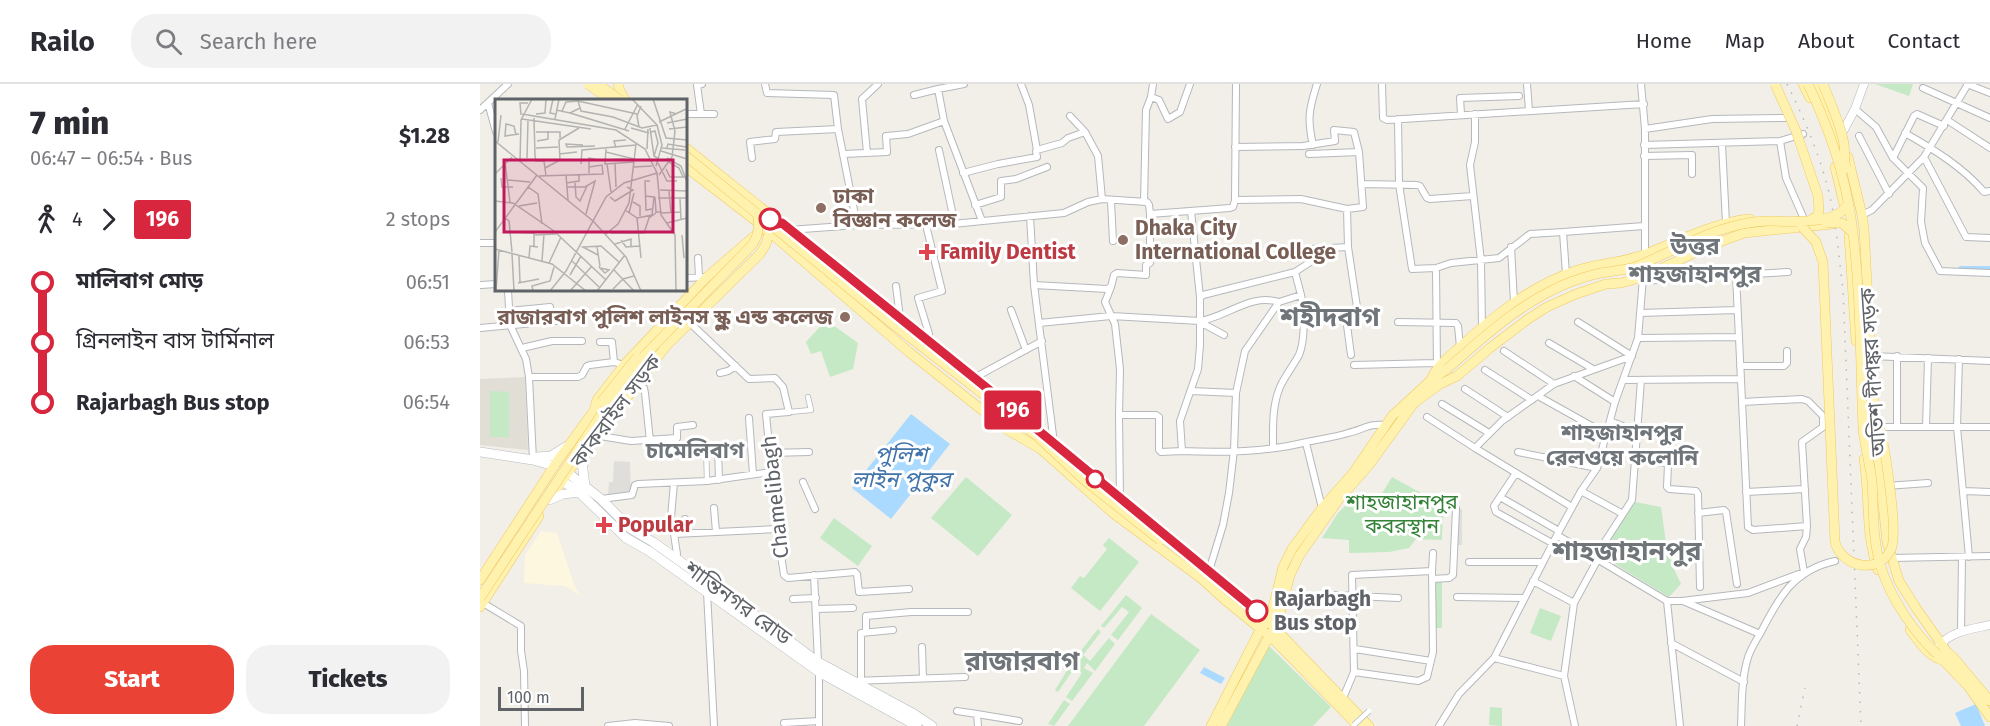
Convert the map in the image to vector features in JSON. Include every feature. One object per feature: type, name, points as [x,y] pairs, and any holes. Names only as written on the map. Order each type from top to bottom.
[{"type":"main road","points":[[616,99],[620,92],[618,84]]},
{"type":"main road","points":[[1775,84],[1796,131],[1818,196],[1819,211],[1815,218],[1805,222]]},
{"type":"main road","points":[[1271,623],[1286,560],[1322,508],[1353,473],[1384,425],[1434,383],[1457,376],[1490,348],[1547,307],[1590,289],[1643,279],[1711,245],[1744,234],[1764,230],[1850,227],[1862,215],[1847,207],[1831,152],[1817,113],[1803,84]]},
{"type":"main road","points":[[1808,84],[1821,110],[1833,146],[1850,227],[1863,376],[1863,428],[1872,480],[1876,550],[1883,574],[1903,611],[1923,640],[1941,650]]},
{"type":"main road","points":[[1814,84],[1843,157],[1858,227],[1869,411],[1877,480],[1880,540],[1886,565],[1906,604],[1921,628],[1941,650]]},
{"type":"main road","points":[[1822,84],[1845,145],[1843,157]]},
{"type":"main road","name":"অতিশ দীপঙ্কর সড়ক","points":[[1822,84],[1841,134],[1862,215],[1875,427],[1887,542],[1891,558],[1903,589],[1941,650],[1990,717]]},
{"type":"main road","points":[[596,85],[615,99]]},
{"type":"main road","points":[[596,85],[615,99]]},
{"type":"main road","points":[[687,149],[758,213],[767,227],[909,352],[1006,429],[1042,451]]},
{"type":"main road","points":[[687,156],[894,325],[1037,436],[1083,479],[1160,540],[1186,554]]},
{"type":"main road","points":[[687,163],[758,213],[906,328],[925,338]]},
{"type":"main road","points":[[687,168],[758,213],[782,223],[974,378],[1271,623],[1369,726]]},
{"type":"main road","points":[[1211,726],[1265,632],[1282,610],[1294,565],[1312,536],[1339,499],[1369,465],[1414,403],[1434,383],[1460,347],[1482,327],[1514,302],[1566,274],[1645,254],[1726,223],[1745,219],[1805,222],[1839,214],[1847,207]]},
{"type":"main road","points":[[724,261],[750,233],[752,221],[758,213]]},
{"type":"main road","points":[[594,411],[664,326],[743,252],[756,235],[758,213]]},
{"type":"main road","points":[[481,603],[603,412],[644,356],[752,245],[759,228],[758,213]]},
{"type":"main road","points":[[1442,369],[1530,302],[1591,275],[1632,268],[1698,238],[1730,227],[1756,222],[1841,222],[1850,227]]},
{"type":"main road","points":[[1805,222],[1816,242],[1823,262],[1835,542],[1844,558],[1857,565],[1865,566],[1877,563],[1888,556],[1894,538],[1882,437],[1877,421],[1869,411]]},
{"type":"main road","name":"কাকরাইল সড়ক","points":[[480,580],[552,469],[594,411],[597,400],[619,363],[703,277],[730,259],[752,236],[767,227],[782,223]]},
{"type":"main road","points":[[607,417],[662,343],[755,251],[767,227]]},
{"type":"main road","points":[[767,227],[891,330],[989,404],[1114,514],[1202,579],[1265,632],[1356,726]]},
{"type":"main road","name":"কাকরাইল সড়ক","points":[[481,603],[607,417],[617,411],[657,356],[688,322],[760,254],[766,244],[767,227]]},
{"type":"main road","points":[[1850,227],[1859,427],[1868,483],[1872,548],[1881,578],[1923,648],[1936,659],[1941,650]]},
{"type":"main road","points":[[480,452],[543,458],[551,456],[569,444]]},
{"type":"main road","points":[[1042,451],[1054,444]]},
{"type":"main road","points":[[549,500],[582,489],[584,449]]},
{"type":"main road","points":[[533,458],[565,477]]},
{"type":"main road","name":"শান্তিনগর রোড","points":[[565,477],[601,499],[631,529],[674,558],[710,588],[819,667],[917,726]]},
{"type":"main road","name":"শান্তিনগর রোড","points":[[582,489],[626,538],[710,588]]},
{"type":"main road","points":[[1221,726],[1265,632]]},
{"type":"main road","name":"অতিশ দীপঙ্কর সড়ক","points":[[1941,650],[1972,678],[1990,701]]},
{"type":"main road","name":"শান্তিনগর রোড","points":[[819,667],[857,680],[932,726]]},
{"type":"street","points":[[480,110],[508,84]]},
{"type":"street","points":[[701,114],[697,85],[702,84]]},
{"type":"street","points":[[765,84],[767,93],[834,95],[856,225]]},
{"type":"street","points":[[810,93],[811,84]]},
{"type":"street","points":[[867,153],[862,99],[878,84]]},
{"type":"street","points":[[914,94],[964,84]]},
{"type":"street","points":[[963,173],[1037,157],[1029,105],[1021,84]]},
{"type":"street","points":[[1120,499],[1120,369],[1115,324],[1105,302],[1114,275],[1117,273],[1146,275],[1146,265],[1150,263],[1150,214],[1146,203],[1146,110],[1153,84]]},
{"type":"street","points":[[1151,97],[1160,100],[1168,119],[1180,112],[1190,84]]},
{"type":"street","points":[[1150,214],[1233,207],[1235,200],[1236,84]]},
{"type":"street","points":[[1313,145],[1309,125],[1315,84]]},
{"type":"street","points":[[1382,84],[1383,118],[1387,120],[1644,104]]},
{"type":"street","points":[[1527,84],[1529,111]]},
{"type":"street","points":[[1439,726],[1459,694],[1494,658],[1552,543],[1581,491],[1597,468],[1615,402],[1638,338],[1645,254],[1645,129],[1641,84]]},
{"type":"street","points":[[1841,134],[1859,84]]},
{"type":"street","points":[[1841,134],[1855,109],[1864,84]]},
{"type":"street","points":[[1862,215],[1872,210],[1924,157],[1967,84],[1990,93]]},
{"type":"street","points":[[1923,88],[1990,118]]},
{"type":"street","points":[[938,89],[944,121],[982,220]]},
{"type":"street","points":[[1461,114],[1460,98],[1520,96]]},
{"type":"street","points":[[488,103],[495,128]]},
{"type":"street","points":[[1855,109],[1876,127],[1893,158],[1923,188],[1922,222],[1925,243],[1940,271],[1990,273]]},
{"type":"street","points":[[687,114],[714,114]]},
{"type":"street","points":[[1475,114],[1475,142],[1470,165],[1481,261],[1482,327]]},
{"type":"street","points":[[1893,158],[1912,118],[1917,114],[1946,123],[1990,148]]},
{"type":"street","points":[[1070,116],[1085,132],[1098,156],[1102,199]]},
{"type":"street","points":[[1645,129],[1712,119],[1786,118]]},
{"type":"street","points":[[1398,119],[1400,184],[1412,269],[1436,268],[1451,263],[1499,258],[1530,234],[1644,226]]},
{"type":"street","points":[[843,154],[887,152],[885,138],[887,136],[908,134],[944,121]]},
{"type":"street","points":[[752,158],[750,141],[776,139],[776,132],[838,129]]},
{"type":"street","points":[[1235,147],[1313,145],[1335,141],[1334,130],[1354,132],[1359,152],[1363,207],[1347,209],[1301,199],[1235,200]]},
{"type":"street","points":[[1037,150],[1062,143],[1068,138],[1085,132]]},
{"type":"street","points":[[1905,133],[1973,178],[1984,192],[1990,191]]},
{"type":"street","points":[[1644,146],[1780,141],[1803,134]]},
{"type":"street","points":[[1859,136],[1889,194]]},
{"type":"street","points":[[1780,141],[1786,178],[1805,222]]},
{"type":"street","points":[[1722,144],[1726,223]]},
{"type":"street","points":[[939,150],[953,224]]},
{"type":"street","points":[[1309,154],[1359,152]]},
{"type":"street","points":[[1644,156],[1692,155],[1692,174]]},
{"type":"street","points":[[1924,157],[1966,237],[1990,238]]},
{"type":"street","points":[[975,205],[1001,197],[1001,181],[1016,179],[1047,167]]},
{"type":"street","points":[[1360,184],[1420,186],[1424,195],[1430,199],[1473,196]]},
{"type":"street","points":[[767,227],[791,230],[856,225],[953,224],[1064,213],[1088,202],[1102,199],[1146,203]]},
{"type":"street","points":[[1111,201],[1113,241]]},
{"type":"street","points":[[1347,209],[1348,247],[1357,307],[1356,310],[1347,314],[1346,318],[1351,355]]},
{"type":"street","points":[[1182,451],[1180,421],[1198,369],[1200,345],[1200,298],[1191,211]]},
{"type":"street","points":[[1030,216],[1034,285],[1054,444]]},
{"type":"street","points":[[925,338],[929,334],[918,298],[942,291],[926,225]]},
{"type":"street","points":[[1563,232],[1566,274]]},
{"type":"street","points":[[1200,298],[1203,295],[1294,272],[1312,261],[1312,249],[1348,247]]},
{"type":"street","points":[[1511,247],[1514,302]]},
{"type":"street","points":[[687,278],[703,277],[698,258]]},
{"type":"street","points":[[1353,365],[1442,369],[1435,323],[1436,268]]},
{"type":"street","points":[[1273,447],[1274,411],[1280,388],[1300,353],[1304,320],[1304,308],[1294,272]]},
{"type":"street","points":[[1643,279],[1788,272]]},
{"type":"street","points":[[1736,275],[1748,527],[1750,529],[1807,526]]},
{"type":"street","points":[[1034,285],[1107,289],[1111,287]]},
{"type":"street","points":[[896,286],[900,318]]},
{"type":"street","points":[[508,291],[510,325],[522,348],[529,377],[533,458]]},
{"type":"street","points":[[1039,323],[1111,316],[1200,322],[1211,320],[1234,308],[1263,299],[1279,302],[1301,295]]},
{"type":"street","points":[[1209,571],[1230,493],[1236,393],[1245,351],[1279,302]]},
{"type":"street","points":[[509,311],[550,307]]},
{"type":"street","points":[[1011,310],[1026,350]]},
{"type":"street","points":[[1640,313],[1737,310]]},
{"type":"street","points":[[480,328],[556,321]]},
{"type":"street","name":"Chamelibagh","points":[[688,322],[750,379],[769,377],[778,380],[783,387],[789,412],[766,414],[777,529],[784,575],[788,578],[857,572],[857,590],[862,593],[909,589]]},
{"type":"street","points":[[1200,322],[1224,335]]},
{"type":"street","points":[[1398,322],[1458,324],[1460,347]]},
{"type":"street","points":[[1578,322],[1632,356]]},
{"type":"street","points":[[1638,338],[1738,337]]},
{"type":"street","points":[[522,348],[552,341],[582,341]]},
{"type":"street","points":[[974,378],[1042,341]]},
{"type":"street","points":[[529,377],[578,377],[588,366],[619,363],[612,342],[600,342]]},
{"type":"street","points":[[1549,343],[1593,369]]},
{"type":"street","points":[[1504,351],[1554,384]]},
{"type":"street","points":[[1740,366],[1784,366],[1787,363],[1787,351]]},
{"type":"street","points":[[1475,448],[1508,417],[1554,384],[1632,356]]},
{"type":"street","points":[[1871,356],[1990,361]]},
{"type":"street","points":[[1897,356],[1897,427]]},
{"type":"street","points":[[1926,427],[1928,358]]},
{"type":"street","points":[[1959,359],[1957,427],[1964,491],[1965,557],[1961,631]]},
{"type":"street","points":[[720,373],[736,366]]},
{"type":"street","points":[[1485,370],[1606,434]]},
{"type":"street","points":[[1574,376],[1615,402]]},
{"type":"street","points":[[1624,380],[1740,380]]},
{"type":"street","points":[[1575,726],[1564,676],[1574,603],[1597,558],[1632,500],[1641,380]]},
{"type":"street","points":[[636,383],[644,388],[650,441]]},
{"type":"street","points":[[1465,389],[1508,417]]},
{"type":"street","points":[[1191,391],[1236,393]]},
{"type":"street","points":[[789,412],[811,410],[808,396]]},
{"type":"street","points":[[1742,402],[1802,399],[1808,401],[1823,416],[1823,427],[1802,442],[1807,526],[1806,537],[1800,549],[1804,572]]},
{"type":"street","points":[[1442,404],[1489,433]]},
{"type":"street","points":[[1119,415],[1158,416],[1160,452],[1208,452],[1273,447],[1306,443],[1353,432],[1367,426],[1384,425]]},
{"type":"street","points":[[1427,417],[1572,507]]},
{"type":"street","points":[[749,418],[753,474]]},
{"type":"street","points":[[1610,421],[1637,432]]},
{"type":"street","points":[[594,435],[631,441],[650,441],[677,438],[677,428],[693,425]]},
{"type":"street","points":[[1859,427],[1990,427]]},
{"type":"street","points":[[1306,443],[1322,508]]},
{"type":"street","points":[[708,481],[709,446],[717,447],[719,480]]},
{"type":"street","points":[[770,453],[810,452]]},
{"type":"street","points":[[1518,452],[1597,468]]},
{"type":"street","points":[[1635,460],[1668,464],[1667,487],[1696,491],[1698,494],[1700,587]]},
{"type":"street","points":[[601,499],[632,495],[635,485],[638,484],[708,481],[771,472]]},
{"type":"street","points":[[1515,473],[1494,506],[1496,512],[1552,543]]},
{"type":"street","points":[[803,482],[815,509]]},
{"type":"street","points":[[674,483],[671,517],[677,554],[674,558]]},
{"type":"street","points":[[1882,486],[1928,483]]},
{"type":"street","points":[[1746,492],[1805,489]]},
{"type":"street","points":[[1581,491],[1623,514]]},
{"type":"street","points":[[1964,491],[1990,492]]},
{"type":"street","points":[[1500,497],[1667,601],[1748,593],[1835,561]]},
{"type":"street","points":[[714,508],[716,532]]},
{"type":"street","points":[[1432,579],[1449,578],[1454,572],[1455,509]]},
{"type":"street","points":[[1698,513],[1724,510],[1726,512],[1737,584]]},
{"type":"street","points":[[685,519],[686,533]]},
{"type":"street","points":[[674,534],[777,529]]},
{"type":"street","points":[[1354,672],[1418,681],[1427,677],[1433,652],[1433,553]]},
{"type":"street","points":[[1891,558],[1990,556]]},
{"type":"street","points":[[1469,562],[1543,562]]},
{"type":"street","points":[[1343,698],[1354,672],[1352,575],[1432,571]]},
{"type":"street","points":[[1741,726],[1747,659],[1777,601],[1804,572]]},
{"type":"street","name":"Chamelibagh","points":[[814,575],[819,667],[819,723]]},
{"type":"street","points":[[1533,581],[1574,603]]},
{"type":"street","points":[[710,588],[714,726]]},
{"type":"street","points":[[1335,594],[1353,597],[1398,598]]},
{"type":"street","points":[[1457,597],[1524,598]]},
{"type":"street","points":[[793,600],[816,598]]},
{"type":"street","points":[[1667,601],[1680,726]]},
{"type":"street","points":[[1682,601],[1760,634]]},
{"type":"street","points":[[481,603],[521,626],[525,726]]},
{"type":"street","points":[[816,609],[853,608]]},
{"type":"street","points":[[866,632],[866,616],[911,612],[968,612]]},
{"type":"street","points":[[1941,650],[1961,631],[1990,625]]},
{"type":"street","points":[[893,630],[861,634],[857,680],[965,677]]},
{"type":"street","points":[[1671,643],[1744,682]]},
{"type":"street","points":[[922,647],[923,678]]},
{"type":"street","points":[[1355,649],[1431,661]]},
{"type":"street","points":[[1494,658],[1564,676]]},
{"type":"street","points":[[957,711],[1019,721]]},
{"type":"street","points":[[1356,726],[1369,711]]},
{"type":"street","points":[[977,714],[978,726]]},
{"type":"street","points":[[899,715],[900,726]]},
{"type":"street","points":[[608,726],[635,723],[669,726]]},
{"type":"street","points":[[784,723],[819,723]]},
{"type":"shaded area","points":[[525,377],[528,450],[480,445],[480,379]]},
{"type":"shaded area","points":[[614,461],[630,462],[631,494],[608,496],[609,482],[613,482]]},
{"type":"shaded area","points":[[1456,509],[1462,509],[1462,545],[1456,545]]},
{"type":"shaded area","points":[[541,531],[557,533],[575,587],[581,596],[565,586],[524,583],[525,555]]},
{"type":"green space","points":[[1875,84],[1913,84],[1909,96]]},
{"type":"green space","points":[[826,320],[858,343],[853,369],[830,377],[821,351],[811,354],[806,342]]},
{"type":"green space","points":[[490,391],[509,392],[509,437],[490,437]]},
{"type":"green space","points":[[966,477],[1012,515],[978,556],[931,518]]},
{"type":"green space","name":"শাহজাহানপুর কবরস্থান","points":[[1392,477],[1443,505],[1442,540],[1416,539],[1409,548],[1389,552],[1349,553],[1349,540],[1322,538],[1338,513],[1353,498],[1375,505]]},
{"type":"green space","points":[[1635,502],[1661,507],[1667,550],[1674,551],[1673,567],[1681,584],[1669,597],[1600,555]]},
{"type":"green space","points":[[834,518],[872,546],[858,566],[820,538]]},
{"type":"green space","points":[[1109,538],[1139,562],[1100,611],[1071,588],[1080,576],[1084,578],[1107,549],[1103,545]]},
{"type":"green space","points":[[1435,581],[1442,581],[1442,628],[1434,628]]},
{"type":"green space","points":[[1126,595],[1142,608],[1118,640],[1111,635],[1129,612],[1122,607],[1104,628],[1101,626]]},
{"type":"green space","points":[[1540,608],[1561,616],[1551,641],[1530,633]]},
{"type":"green space","points":[[1151,614],[1200,650],[1144,726],[1068,726]]},
{"type":"green space","points":[[1098,629],[1101,632],[1083,655],[1090,661],[1109,638],[1115,644],[1095,671],[1087,663],[1084,668],[1093,673],[1072,701],[1066,697],[1082,673],[1075,667],[1058,692],[1055,690],[1071,664],[1075,666],[1082,656],[1079,653]]},
{"type":"green space","points":[[1268,645],[1331,707],[1313,726],[1227,726]]},
{"type":"green space","points":[[1064,700],[1070,704],[1054,726],[1048,724]]},
{"type":"green space","points":[[1490,707],[1502,708],[1502,726],[1489,725]]},
{"type":"water","name":"পুলিশ লাইন পুকুর","points":[[911,414],[950,444],[891,519],[852,488]]},
{"type":"water","points":[[1204,667],[1225,678],[1221,684],[1200,673]]},
{"type":"water","points":[[1976,704],[1985,726],[1961,726],[1955,713]]},
{"type":"waterway","points":[[1961,269],[1990,269]]},
{"type":"railway","points":[[1787,84],[1812,139],[1826,182],[1834,220],[1843,290],[1861,726]]},
{"type":"railway","points":[[1797,726],[1805,688]]},
{"type":"bus line","name":"196","points":[[770,219],[770,226],[782,223],[993,393],[1257,611]]},
{"type":"place","name":"ঢাকা বিজ্ঞান কলেজ","points":[[821,208]]},
{"type":"place","name":"Dhaka City International College","points":[[1123,240]]},
{"type":"place","name":"Family Dentist","points":[[927,252]]},
{"type":"place","name":"রাজারবাগ পুলিশ লাইনস স্কুল এন্ড কলেজ","points":[[845,317]]},
{"type":"place","name":"Popular","points":[[604,525]]},
{"type":"place","name":"Rajarbagh Bus stop","points":[[1257,611]]},
{"type":"district","name":"উত্তর শাহজাহানপুর","points":[[1695,260]]},
{"type":"district","name":"শহীদবাগ","points":[[1330,317]]},
{"type":"district","name":"শাহজাহানপুর রেলওয়ে কলোনি","points":[[1622,444]]},
{"type":"district","name":"চামেলিবাগ","points":[[695,450]]},
{"type":"district","name":"শাহজাহানপুর","points":[[1627,551]]},
{"type":"district","name":"রাজারবাগ","points":[[1022,661]]}]
